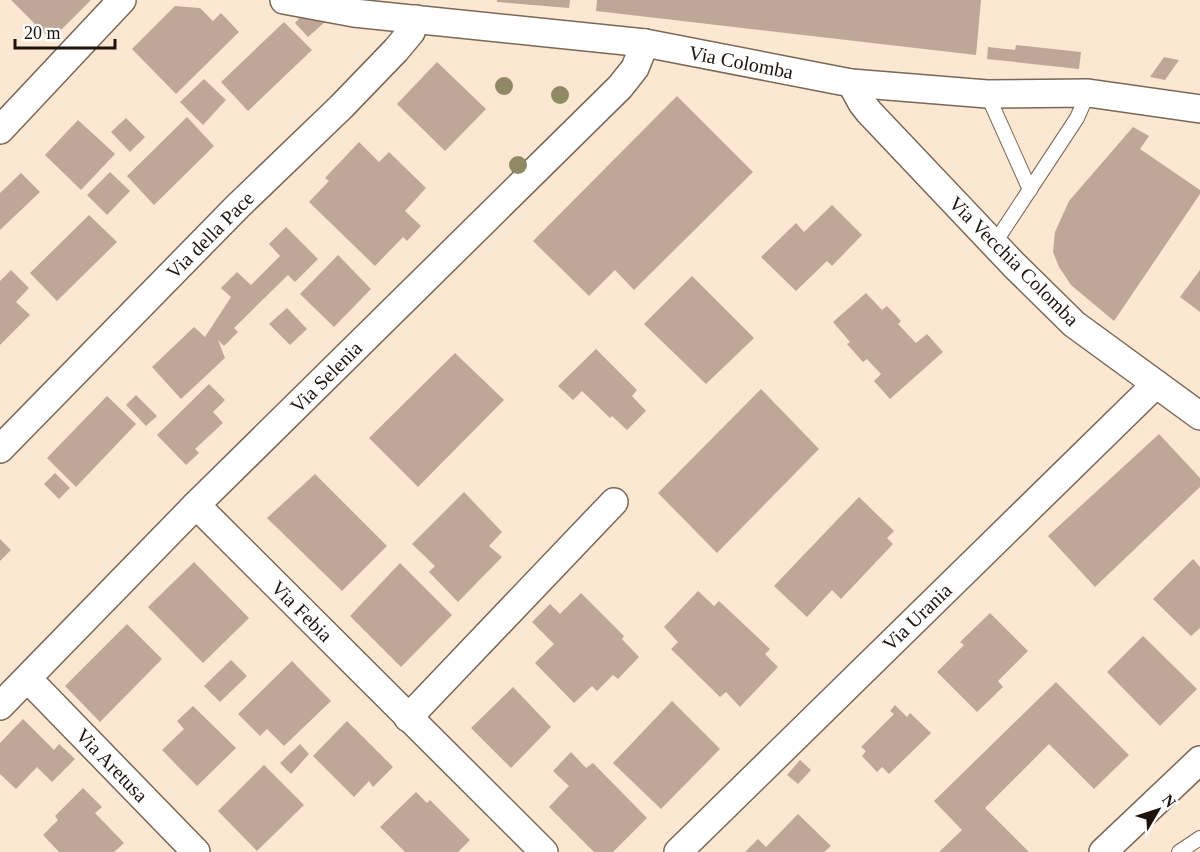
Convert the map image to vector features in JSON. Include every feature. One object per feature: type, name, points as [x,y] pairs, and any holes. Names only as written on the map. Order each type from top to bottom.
[{"type":"street","points":[[0,130],[122,0]]},
{"type":"street","name":"Via Colomba","points":[[284,0],[354,14],[645,43],[851,83],[987,94],[1088,93],[1200,109]]},
{"type":"street","name":"Via della Pace","points":[[0,449],[238,206],[341,107],[396,50],[411,32],[416,19]]},
{"type":"street","name":"Via Selenia","points":[[0,706],[196,505],[620,87],[635,68],[645,43]]},
{"type":"street","name":"Via Vecchia Colomba","points":[[851,83],[861,103],[994,244],[1074,324],[1200,416]]},
{"type":"street","name":"Via Urania","points":[[678,852],[1156,384]]},
{"type":"street","points":[[408,718],[614,502]]},
{"type":"street","name":"Via Febia","points":[[196,505],[544,852]]},
{"type":"street","name":"Via Aretusa","points":[[28,679],[196,852]]},
{"type":"street","points":[[1103,852],[1200,760]]},
{"type":"lane","points":[[994,244],[1077,118],[1088,93]]},
{"type":"lane","points":[[987,94],[1030,190]]},
{"type":"lane","points":[[1179,852],[1200,838]]},
{"type":"building","points":[[11,0],[91,0],[51,40]]},
{"type":"building","points":[[497,0],[570,0],[569,8],[497,2]]},
{"type":"building","points":[[597,0],[981,0],[976,55],[596,11]]},
{"type":"building","points":[[175,6],[200,8],[213,21],[221,13],[239,32],[176,94],[132,49]]},
{"type":"building","points":[[300,17],[325,22],[308,37],[295,23]]},
{"type":"building","points":[[284,22],[312,50],[248,111],[221,82]]},
{"type":"building","points":[[1016,45],[1081,52],[1079,69],[987,59],[988,47],[1015,50]]},
{"type":"building","points":[[1164,57],[1179,60],[1165,80],[1150,77]]},
{"type":"building","points":[[437,62],[486,109],[445,151],[397,104]]},
{"type":"building","points":[[204,79],[226,100],[203,125],[180,102]]},
{"type":"building","points":[[677,96],[753,172],[634,290],[615,270],[589,296],[533,241]]},
{"type":"building","points":[[187,117],[214,146],[154,205],[127,176]]},
{"type":"building","points":[[126,118],[145,137],[130,152],[111,132]]},
{"type":"building","points":[[78,120],[115,154],[81,190],[45,155]]},
{"type":"building","points":[[1133,127],[1149,136],[1140,149],[1200,190],[1200,194],[1114,321],[1071,285],[1059,267],[1053,252],[1055,232],[1069,201]]},
{"type":"building","points":[[359,142],[379,162],[389,152],[426,188],[405,211],[421,226],[407,241],[403,237],[375,266],[309,202],[329,181],[325,178]]},
{"type":"building","points":[[110,172],[130,191],[107,215],[87,195]]},
{"type":"building","points":[[21,173],[40,192],[0,230],[0,193]]},
{"type":"building","points":[[832,205],[862,235],[832,266],[827,261],[796,291],[761,257],[796,223],[804,232]]},
{"type":"building","points":[[89,215],[117,242],[57,301],[30,273]]},
{"type":"building","points":[[286,227],[318,259],[295,282],[288,275],[234,328],[238,332],[224,346],[218,340],[225,358],[181,399],[152,367],[194,327],[205,337],[231,297],[221,288],[237,272],[251,285],[280,256],[269,244]]},
{"type":"building","points":[[338,255],[371,289],[334,327],[300,294]]},
{"type":"building","points":[[11,270],[29,288],[16,302],[30,315],[0,345],[0,281]]},
{"type":"building","points":[[1200,270],[1200,312],[1180,297]]},
{"type":"building","points":[[692,276],[754,338],[706,384],[644,324]]},
{"type":"building","points":[[866,293],[882,310],[887,306],[901,321],[898,324],[916,343],[927,334],[943,352],[890,399],[874,381],[881,374],[867,359],[863,362],[847,344],[850,342],[833,322]]},
{"type":"building","points":[[287,308],[307,329],[290,345],[269,324]]},
{"type":"building","points":[[596,349],[637,390],[632,396],[646,411],[627,430],[612,416],[610,418],[582,391],[573,400],[558,386]]},
{"type":"building","points":[[455,353],[504,400],[418,487],[369,438]]},
{"type":"building","points":[[209,384],[225,400],[213,412],[223,423],[195,449],[199,453],[186,465],[157,435]]},
{"type":"building","points":[[761,389],[819,449],[717,553],[658,493]]},
{"type":"building","points":[[136,395],[157,416],[146,426],[126,405]]},
{"type":"building","points":[[107,396],[136,424],[76,487],[47,458]]},
{"type":"building","points":[[1159,434],[1200,478],[1200,487],[1095,587],[1048,536]]},
{"type":"building","points":[[55,473],[70,488],[59,499],[44,484]]},
{"type":"building","points":[[315,474],[387,546],[342,591],[267,518]]},
{"type":"building","points":[[464,492],[502,532],[489,546],[502,557],[458,602],[429,572],[435,566],[412,544]]},
{"type":"building","points":[[859,497],[894,531],[887,538],[893,544],[841,599],[832,590],[807,617],[774,586]]},
{"type":"building","points":[[0,539],[11,550],[0,561]]},
{"type":"building","points":[[1193,559],[1200,567],[1200,628],[1191,636],[1153,599]]},
{"type":"building","points":[[194,562],[249,618],[203,663],[148,607]]},
{"type":"building","points":[[400,563],[452,615],[401,667],[350,616]]},
{"type":"building","points":[[698,591],[714,606],[719,601],[770,649],[765,654],[778,667],[740,707],[726,692],[720,697],[671,649],[678,642],[664,627]]},
{"type":"building","points":[[581,593],[624,636],[622,639],[639,657],[618,679],[613,675],[597,691],[592,686],[574,703],[535,663],[554,644],[532,622],[550,604],[560,614]]},
{"type":"building","points":[[990,613],[1028,651],[998,681],[1003,687],[977,712],[937,672],[964,645],[960,642]]},
{"type":"building","points":[[127,624],[162,659],[100,722],[65,686]]},
{"type":"building","points":[[1143,636],[1197,689],[1160,726],[1107,672]]},
{"type":"building","points":[[231,660],[247,676],[220,702],[204,686]]},
{"type":"building","points":[[292,661],[331,701],[284,746],[267,729],[260,736],[238,714]]},
{"type":"building","points":[[1056,682],[1129,755],[1094,789],[1049,744],[985,808],[1029,852],[939,852],[962,830],[934,801]]},
{"type":"building","points":[[513,687],[551,727],[511,768],[471,728]]},
{"type":"building","points":[[672,701],[720,749],[661,809],[613,763]]},
{"type":"building","points":[[895,705],[907,717],[910,713],[931,733],[889,774],[882,767],[877,772],[862,756],[866,751],[861,747],[894,714],[890,711]]},
{"type":"building","points":[[193,706],[236,748],[197,786],[162,750],[184,729],[177,721]]},
{"type":"building","points":[[23,719],[54,750],[59,744],[75,759],[52,782],[37,767],[16,789],[0,774],[0,743]]},
{"type":"building","points":[[347,721],[393,767],[373,787],[369,781],[354,797],[313,756]]},
{"type":"building","points":[[300,744],[309,754],[291,774],[280,763]]},
{"type":"building","points":[[571,752],[586,768],[593,763],[647,818],[613,852],[594,852],[549,807],[569,786],[553,771]]},
{"type":"building","points":[[800,760],[811,770],[798,784],[787,775]]},
{"type":"building","points":[[264,765],[304,805],[257,851],[218,811]]},
{"type":"building","points":[[83,788],[102,807],[95,813],[124,843],[114,852],[59,852],[43,835],[58,820],[55,816]]},
{"type":"building","points":[[416,792],[427,803],[430,800],[470,840],[458,852],[405,852],[380,827]]},
{"type":"building","points":[[798,814],[831,846],[824,852],[745,852],[758,839],[766,847]]}]
